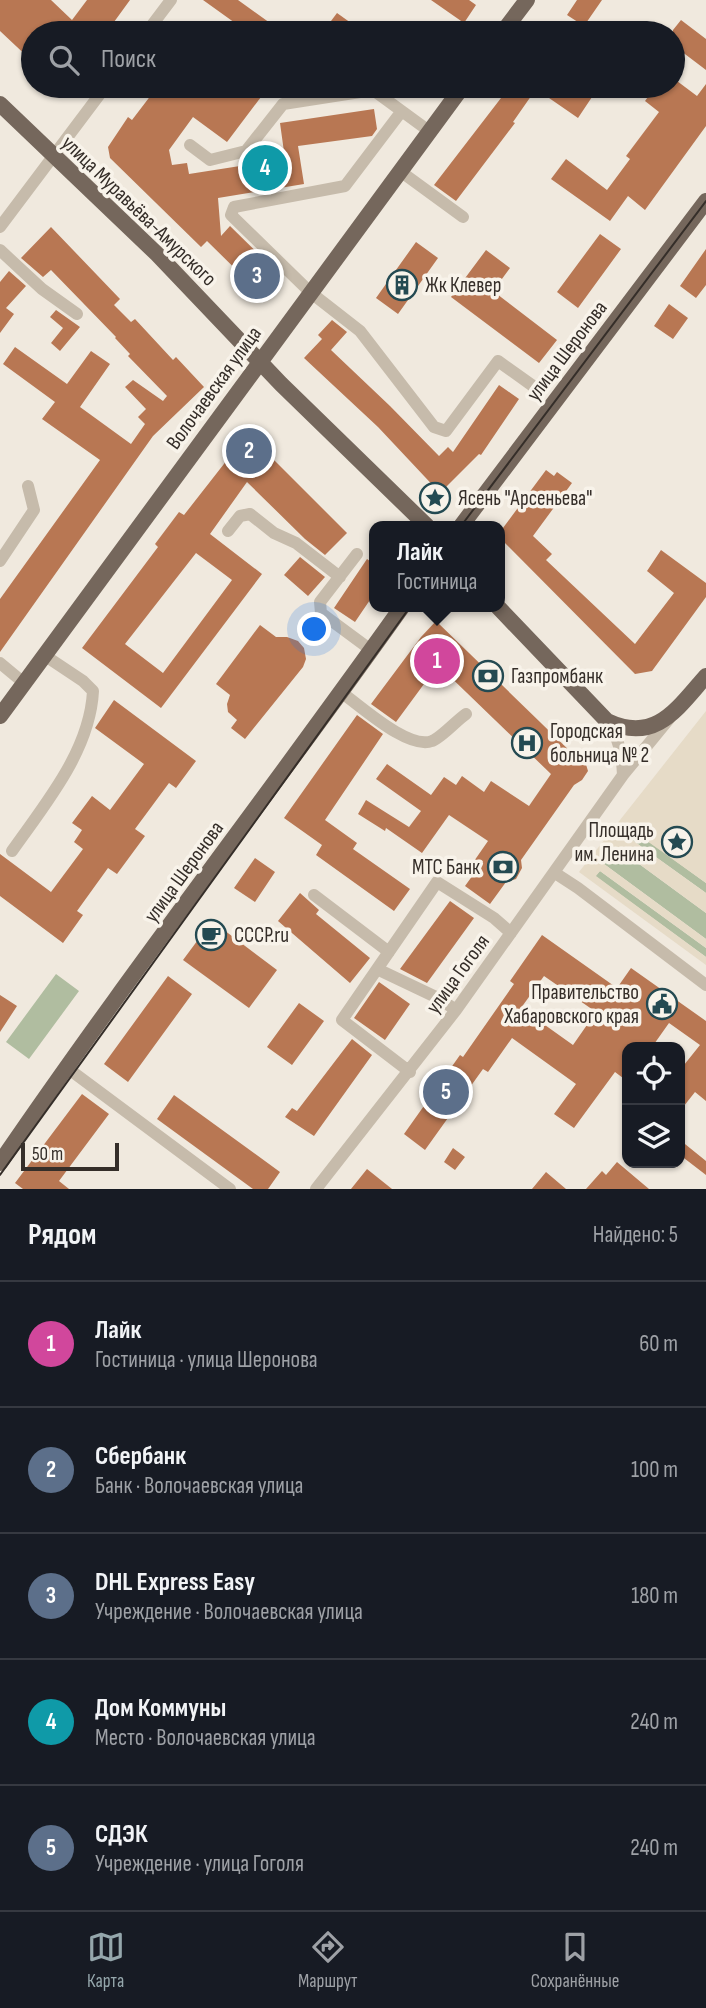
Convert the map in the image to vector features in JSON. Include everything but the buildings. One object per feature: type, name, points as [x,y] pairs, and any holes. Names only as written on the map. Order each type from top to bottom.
[{"type":"main road","points":[[511,21],[527,0]]},
{"type":"main road","name":"Волочаевская улица","points":[[0,716],[454,98]]},
{"type":"main road","name":"улица Муравьёва-Амурского","points":[[0,104],[157,254],[259,362],[422,521]]},
{"type":"main road","name":"улица Шеронова","points":[[465,521],[706,201]]},
{"type":"main road","name":"улица Шеронова","points":[[0,1163],[66,1067],[342,693],[398,612]]},
{"type":"main road","points":[[503,612],[607,721],[624,729],[645,728],[660,723],[674,713],[706,676]]},
{"type":"street","points":[[155,21],[171,0]]},
{"type":"street","points":[[0,227],[97,98]]},
{"type":"street","points":[[190,145],[210,160],[246,151],[279,105],[319,98]]},
{"type":"street","points":[[383,98],[429,131]]},
{"type":"street","points":[[401,112],[345,186],[234,206],[231,215],[310,292],[360,331],[434,426],[446,431],[498,361],[533,386]]},
{"type":"street","points":[[400,171],[463,217]]},
{"type":"street","points":[[0,250],[42,289],[77,314]]},
{"type":"street","points":[[0,561],[34,510],[28,486]]},
{"type":"street","points":[[228,531],[240,516],[250,514],[274,533],[296,543],[340,577]]},
{"type":"street","points":[[357,554],[320,602],[321,613],[371,650]]},
{"type":"street","points":[[12,851],[72,761],[92,708],[93,691],[83,681],[44,655]]},
{"type":"street","points":[[0,663],[24,683]]},
{"type":"street","points":[[342,693],[398,734],[414,742],[432,741],[466,713]]},
{"type":"street","name":"улица Гоголя","points":[[316,1189],[410,1072],[623,775],[674,713]]},
{"type":"street","points":[[607,721],[616,735],[622,754],[623,775]]},
{"type":"street","points":[[555,873],[706,985]]},
{"type":"street","points":[[410,1072],[342,1020],[437,882],[494,918],[512,933]]},
{"type":"street","points":[[314,895],[389,952]]},
{"type":"street","points":[[377,969],[438,998],[456,1010]]},
{"type":"street","points":[[66,1067],[225,1188]]},
{"type":"green space","points":[[633,830],[706,883],[706,893],[628,837]]},
{"type":"green space","points":[[616,847],[706,913],[706,939],[604,864]]},
{"type":"green space","points":[[600,871],[706,948],[706,957],[595,876]]},
{"type":"green space","points":[[56,974],[79,991],[29,1059],[6,1042]]},
{"type":"shaded area","name":"Площадь им. Ленина","points":[[706,711],[706,883],[633,831],[628,837],[706,893],[706,913],[616,847],[604,864],[706,939],[706,948],[600,871],[596,876],[706,957],[706,965],[579,872]]},
{"type":"tram line","points":[[465,521],[706,201]]},
{"type":"tram line","points":[[0,1175],[406,612]]},
{"type":"place","name":"Дом Коммуны","points":[[265,168]]},
{"type":"place","name":"DHL Express Easy","points":[[257,276]]},
{"type":"place","name":"Жк Клевер","points":[[402,285]]},
{"type":"place","name":"Сбербанк","points":[[249,451]]},
{"type":"place","name":"Ясень \"Арсеньева\"","points":[[435,498]]},
{"type":"place","name":"Лайк","points":[[437,661]]},
{"type":"place","name":"Газпромбанк","points":[[488,676]]},
{"type":"place","name":"Городская больница № 2","points":[[527,743]]},
{"type":"place","name":"Площадь им. Ленина","points":[[677,842]]},
{"type":"place","name":"МТС Банк","points":[[503,867]]},
{"type":"place","name":"СССР.ru","points":[[211,935]]},
{"type":"place","name":"Правительство Хабаровского края","points":[[662,1004]]},
{"type":"place","name":"СДЭК","points":[[446,1092]]}]
